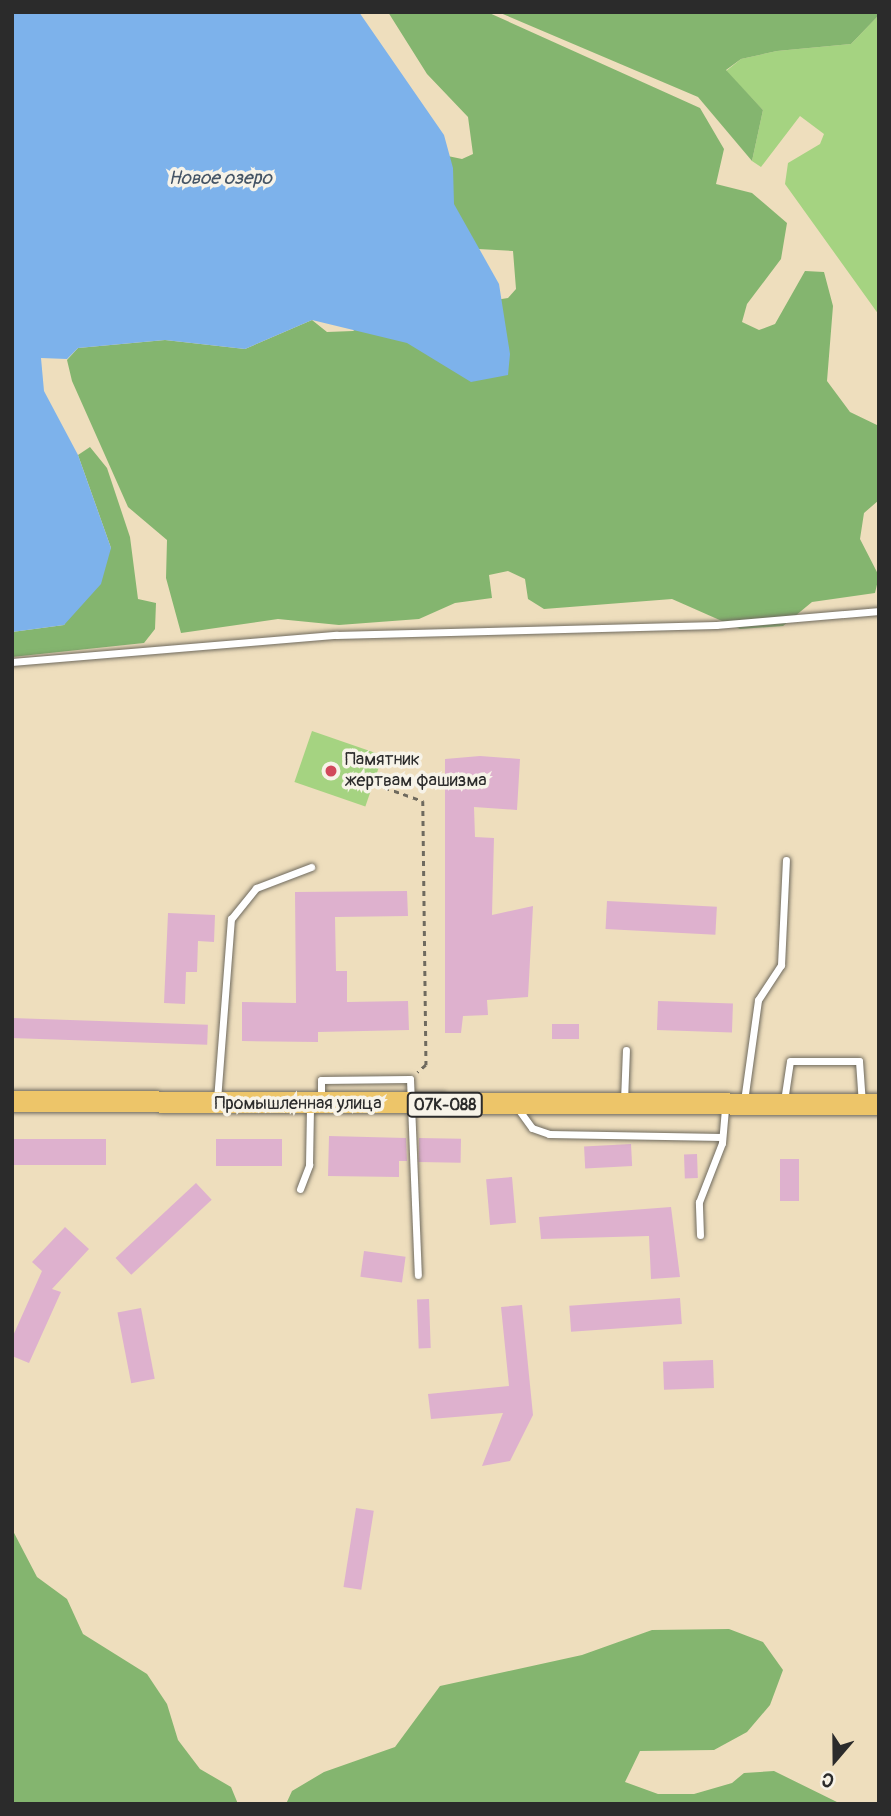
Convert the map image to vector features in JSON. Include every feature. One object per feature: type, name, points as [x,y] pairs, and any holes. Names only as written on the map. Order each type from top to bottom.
[{"type":"main road","name":"Промышленная улица","points":[[12,1101],[516,1106],[871,1104]]},
{"type":"lane","points":[[12,662],[337,635],[716,625],[879,611]]},
{"type":"lane","points":[[699,1236],[699,1202],[734,1105],[758,1000],[781,965],[786,860]]},
{"type":"lane","points":[[216,1104],[231,919],[256,888],[311,867]]},
{"type":"lane","points":[[624,1105],[626,1050]]},
{"type":"lane","points":[[783,1104],[790,1061],[859,1060],[871,1104]]},
{"type":"lane","points":[[300,1189],[309,1166],[321,1080],[410,1079],[418,1275]]},
{"type":"lane","points":[[516,1106],[532,1128],[549,1135],[722,1137]]},
{"type":"path","points":[[347,774],[423,801],[426,1065],[410,1079]]},
{"type":"green space","points":[[388,12],[487,12],[700,108],[724,149],[716,184],[752,193],[787,223],[781,259],[747,304],[742,322],[759,330],[775,324],[805,271],[824,272],[833,306],[827,381],[850,412],[879,426],[879,500],[864,513],[860,539],[879,576],[875,593],[812,602],[783,626],[740,629],[672,599],[544,609],[528,599],[525,579],[508,571],[489,575],[492,598],[455,603],[419,619],[339,625],[278,619],[181,633],[166,578],[167,540],[128,507],[72,381],[67,360],[78,348],[165,340],[245,349],[312,320],[327,332],[353,331],[370,320],[508,298],[516,289],[513,251],[442,247],[405,147],[462,159],[473,154],[468,117],[427,74]]},
{"type":"green space","points":[[498,12],[879,12],[879,15],[851,44],[777,51],[741,59],[726,70],[763,110],[752,161],[698,97]]},
{"type":"green space","points":[[879,15],[879,315],[785,184],[788,163],[820,144],[824,134],[800,116],[761,167],[752,161],[763,110],[726,71],[741,59],[777,51],[851,44]]},
{"type":"green space","points":[[90,447],[107,468],[130,537],[138,599],[156,603],[155,629],[144,643],[12,657],[12,632],[64,625],[111,548],[78,455]]},
{"type":"green space","points":[[312,731],[383,755],[365,806],[294,782]]},
{"type":"green space","points":[[12,1529],[37,1577],[67,1599],[83,1634],[147,1674],[167,1704],[178,1740],[200,1769],[231,1787],[238,1804],[12,1804]]},
{"type":"green space","points":[[729,1629],[763,1642],[783,1670],[770,1705],[747,1732],[714,1750],[640,1751],[625,1782],[658,1794],[694,1794],[732,1783],[744,1773],[774,1771],[841,1804],[286,1804],[292,1791],[324,1772],[395,1747],[440,1686],[582,1655],[652,1630]]},
{"type":"water","name":"Новое озеро","points":[[12,12],[359,12],[444,135],[453,168],[454,204],[499,284],[510,354],[508,375],[471,382],[407,343],[312,320],[245,349],[165,340],[78,348],[67,359],[41,358],[44,391],[78,455],[111,548],[101,584],[64,625],[12,632]]},
{"type":"building","points":[[480,756],[520,759],[517,810],[474,807],[475,837],[494,838],[492,915],[533,906],[528,997],[487,1000],[488,1015],[463,1016],[461,1033],[445,1033],[445,759]]},
{"type":"building","points":[[407,891],[408,916],[335,917],[336,971],[347,971],[347,1002],[408,1001],[409,1030],[318,1032],[318,1042],[242,1041],[242,1002],[296,1003],[295,892]]},
{"type":"building","points":[[607,901],[717,907],[715,935],[606,929]]},
{"type":"building","points":[[168,913],[215,915],[214,942],[198,941],[197,972],[186,972],[185,1004],[164,1003]]},
{"type":"building","points":[[658,1001],[733,1004],[732,1033],[657,1030]]},
{"type":"building","points":[[12,1018],[208,1025],[207,1045],[12,1038]]},
{"type":"building","points":[[552,1024],[579,1024],[579,1039],[552,1039]]},
{"type":"building","points":[[329,1136],[406,1138],[407,1161],[399,1161],[399,1177],[328,1176]]},
{"type":"building","points":[[419,1138],[461,1139],[461,1163],[419,1162]]},
{"type":"building","points":[[13,1139],[106,1139],[106,1165],[13,1165]]},
{"type":"building","points":[[216,1139],[282,1139],[282,1166],[216,1166]]},
{"type":"building","points":[[631,1144],[632,1166],[585,1168],[584,1146]]},
{"type":"building","points":[[684,1154],[697,1154],[698,1178],[685,1178]]},
{"type":"building","points":[[780,1159],[799,1159],[799,1201],[780,1201]]},
{"type":"building","points":[[512,1177],[516,1223],[490,1225],[486,1179]]},
{"type":"building","points":[[196,1183],[212,1200],[131,1275],[116,1258]]},
{"type":"building","points":[[671,1207],[680,1277],[651,1279],[649,1236],[541,1239],[539,1217]]},
{"type":"building","points":[[65,1227],[89,1249],[52,1289],[61,1292],[29,1363],[12,1356],[12,1338],[42,1271],[32,1262]]},
{"type":"building","points":[[364,1251],[406,1257],[402,1283],[360,1277]]},
{"type":"building","points":[[680,1298],[682,1324],[571,1332],[569,1306]]},
{"type":"building","points":[[417,1299],[429,1299],[431,1348],[419,1348]]},
{"type":"building","points":[[522,1305],[533,1415],[510,1461],[482,1466],[503,1413],[431,1419],[428,1394],[509,1386],[501,1307]]},
{"type":"building","points":[[141,1308],[155,1379],[131,1383],[117,1313]]},
{"type":"building","points":[[713,1360],[714,1388],[664,1390],[663,1362]]},
{"type":"building","points":[[356,1508],[374,1511],[361,1590],[343,1587]]},
{"type":"place","name":"Памятник жертвам фашизма","points":[[331,771]]}]
